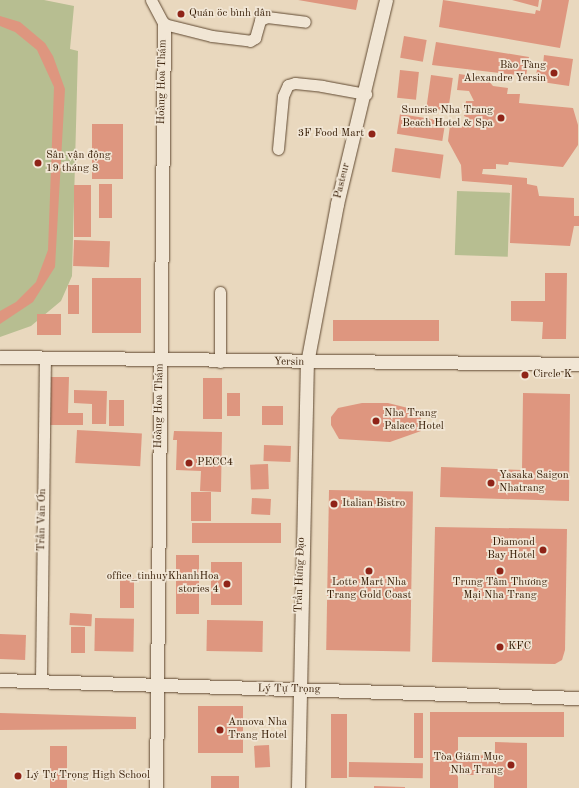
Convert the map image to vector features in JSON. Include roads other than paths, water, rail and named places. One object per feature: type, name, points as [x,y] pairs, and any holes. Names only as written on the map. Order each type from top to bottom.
[{"type":"street","points":[[151,0],[164,24],[205,35],[250,41],[255,38],[260,20],[267,17],[305,22]]},
{"type":"street","name":"Pasteur","points":[[307,363],[336,211],[366,94],[386,0]]},
{"type":"street","name":"Hoàng Hoa Thám","points":[[156,788],[164,24]]},
{"type":"street","points":[[278,149],[283,96],[288,85],[295,83],[322,86],[366,94]]},
{"type":"street","points":[[220,292],[220,362]]},
{"type":"street","name":"Yersin","points":[[0,357],[220,362],[579,364]]},
{"type":"street","name":"Trần Văn Ơn","points":[[41,681],[45,358]]},
{"type":"street","name":"Trần Hưng Đạo","points":[[298,788],[298,691],[307,363]]},
{"type":"street","name":"Lý Tự Trọng","points":[[0,680],[298,691],[579,698]]},
{"type":"place","name":"Quán öc bình dân","points":[[181,14]]},
{"type":"place","name":"Bào Tàng Alexandre Yersin","points":[[554,73]]},
{"type":"place","name":"Sunrise Nha Trang Beach Hotel & Spa","points":[[501,118]]},
{"type":"place","name":"3F Food Mart","points":[[372,134]]},
{"type":"place","name":"Sân vận động 19 tháng 8","points":[[38,163]]},
{"type":"place","name":"Circle K","points":[[525,375]]},
{"type":"place","name":"Nha Trang Palace Hotel","points":[[376,421]]},
{"type":"place","name":"PECC4","points":[[189,463]]},
{"type":"place","name":"Yasaka Saigon Nhatrang","points":[[491,483]]},
{"type":"place","name":"Italian Bistro","points":[[334,504]]},
{"type":"place","name":"Diamond Bay Hotel","points":[[543,550]]},
{"type":"place","name":"Lotte Mart Nha Trang Gold Coast","points":[[369,571]]},
{"type":"place","name":"Trung Tâm Thương Mại Nha Trang","points":[[500,571]]},
{"type":"place","name":"office_tinhuyKhanhHoa stories 4","points":[[227,584]]},
{"type":"place","name":"KFC","points":[[500,647]]},
{"type":"place","name":"Annova Nha Trang Hotel","points":[[220,730]]},
{"type":"place","name":"Tòa Giám Mục Nha Trang","points":[[511,765]]},
{"type":"place","name":"Lý Tự Trọng High School","points":[[18,776]]}]
